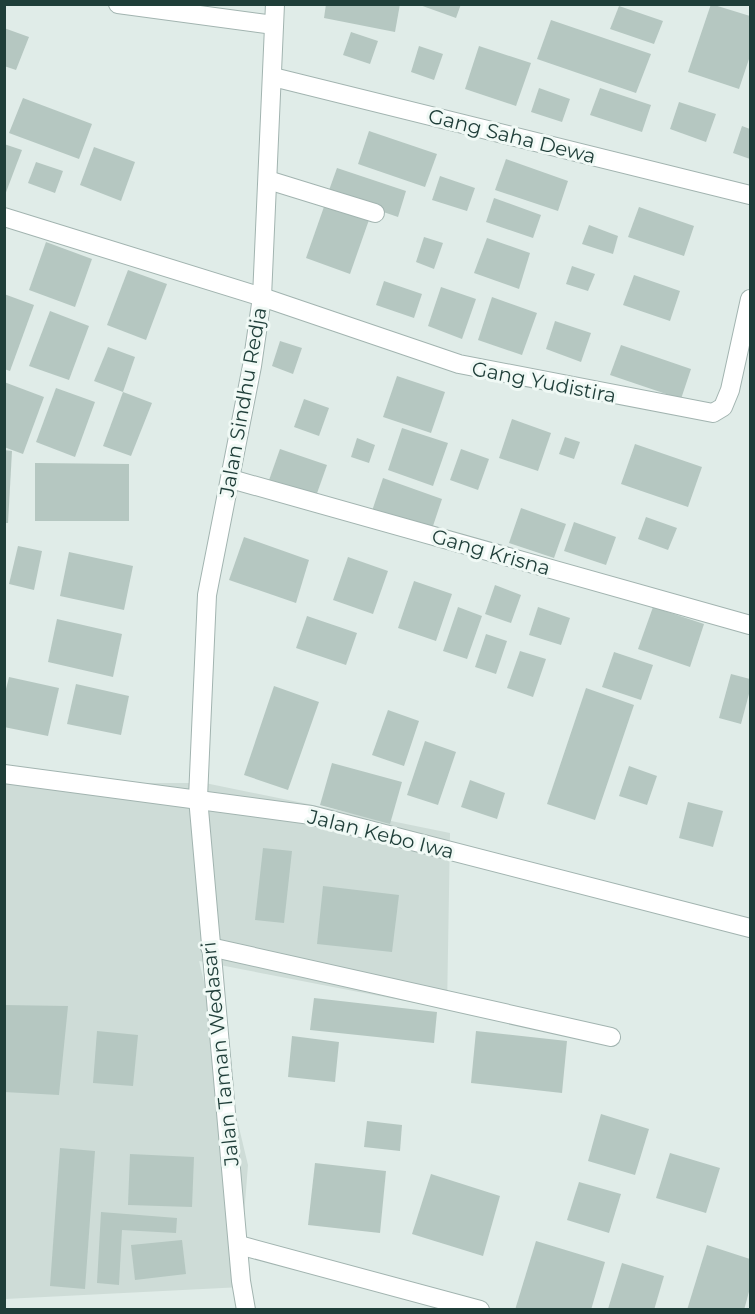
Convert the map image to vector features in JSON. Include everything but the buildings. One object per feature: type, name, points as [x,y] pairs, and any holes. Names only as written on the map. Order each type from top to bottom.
[{"type":"street","points":[[118,4],[274,25]]},
{"type":"street","name":"Jalan Sindhu Redja","points":[[198,798],[207,594],[231,479],[262,297],[275,4]]},
{"type":"street","name":"Gang Saha Dewa","points":[[273,77],[750,195]]},
{"type":"street","points":[[268,180],[375,213]]},
{"type":"street","points":[[4,217],[262,297]]},
{"type":"street","name":"Gang Yudistira","points":[[262,297],[459,364],[713,413],[723,407],[730,390],[748,321],[750,299]]},
{"type":"street","name":"Gang Krisna","points":[[231,479],[750,625]]},
{"type":"street","name":"Jalan Kebo Iwa","points":[[4,774],[198,798],[311,815],[750,928]]},
{"type":"street","name":"Jalan Taman Wedasari","points":[[198,798],[241,1281],[246,1310]]},
{"type":"street","points":[[210,947],[611,1037]]},
{"type":"street","points":[[239,1245],[480,1310]]},
{"type":"shaded area","points":[[5,783],[205,783],[450,833],[447,1009],[199,961],[248,1165],[242,1241],[242,1287],[5,1299]]}]
